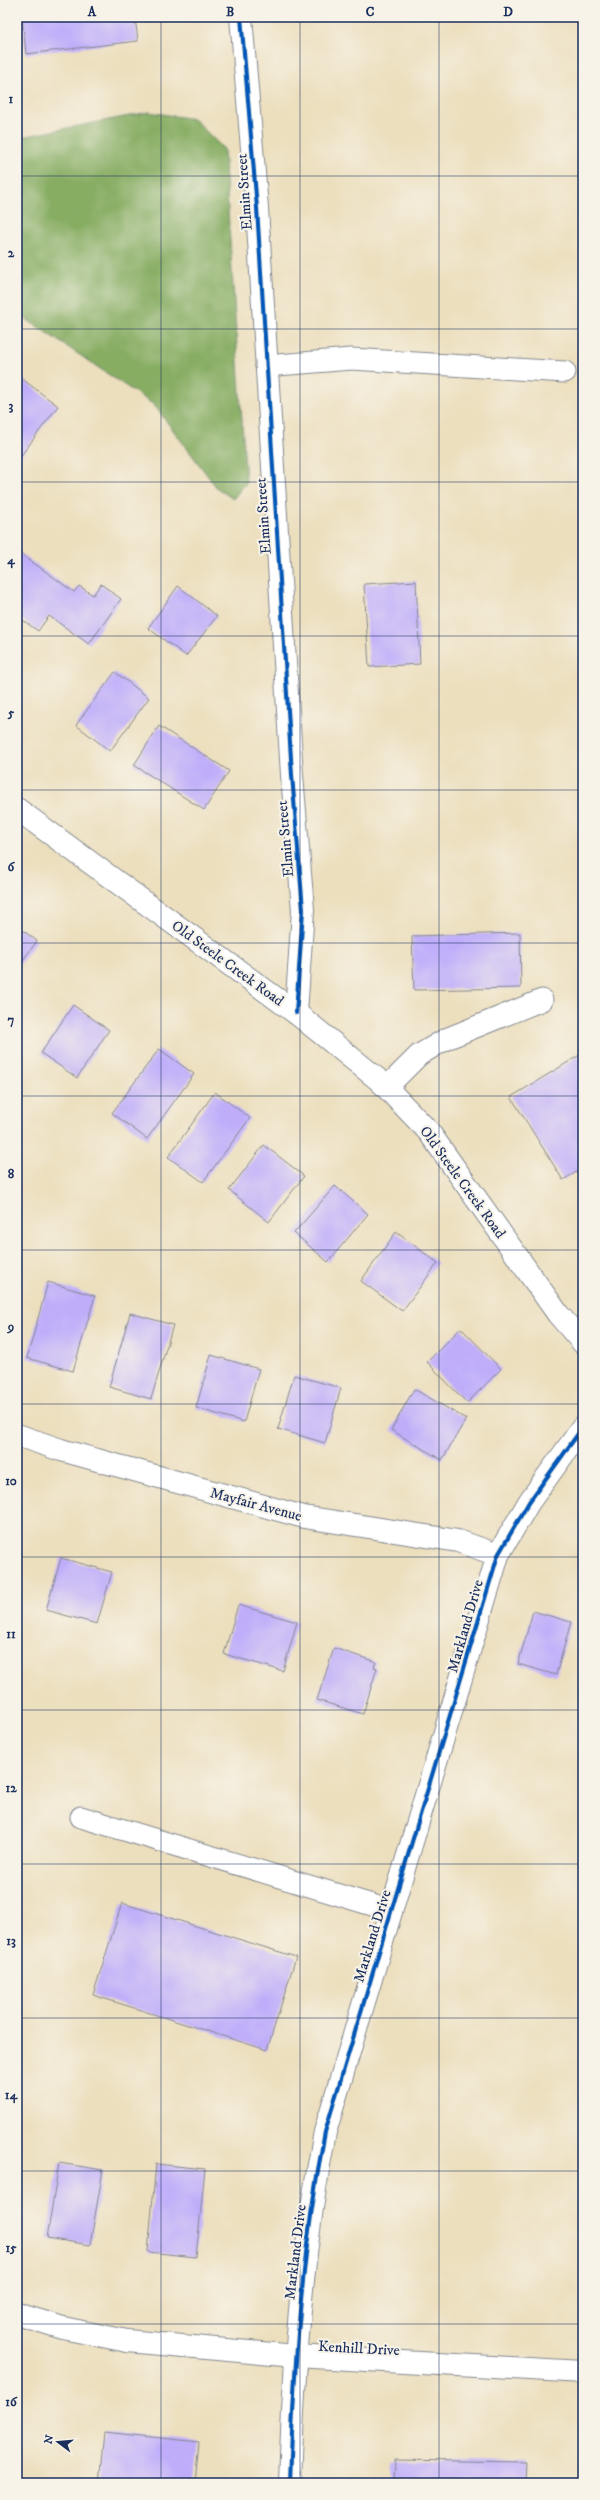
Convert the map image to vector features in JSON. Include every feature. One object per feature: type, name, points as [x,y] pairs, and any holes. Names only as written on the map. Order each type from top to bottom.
[{"type":"street","name":"Elmin Street","points":[[241,17],[257,208],[292,775],[303,910],[296,1013]]},
{"type":"street","name":"Old Steele Creek Road","points":[[17,809],[296,1013],[386,1088],[429,1132],[558,1314],[583,1343]]},
{"type":"street","name":"Markland Drive","points":[[290,2483],[295,2356],[314,2190],[325,2132],[498,1555],[529,1502],[583,1428]]},
{"type":"street","name":"Mayfair Avenue","points":[[17,1435],[61,1450],[304,1517],[458,1541],[498,1555]]},
{"type":"street","name":"Kenhill Drive","points":[[17,2314],[63,2328],[127,2341],[295,2356],[583,2372]]},
{"type":"lane","points":[[266,366],[351,359],[565,372]]},
{"type":"lane","points":[[386,1088],[419,1055],[433,1047],[542,1000]]},
{"type":"lane","points":[[81,1817],[392,1911]]},
{"type":"green space","points":[[149,112],[194,119],[224,149],[246,483],[233,499],[217,488],[154,405],[17,313],[17,138]]},
{"type":"building","points":[[22,17],[135,17],[138,41],[26,54]]},
{"type":"building","points":[[21,378],[58,406],[17,461],[17,383]]},
{"type":"building","points":[[17,551],[74,592],[79,586],[93,595],[101,584],[121,599],[89,644],[49,616],[38,631],[17,616]]},
{"type":"building","points":[[416,581],[420,664],[369,667],[364,584]]},
{"type":"building","points":[[178,586],[217,616],[186,656],[148,628]]},
{"type":"building","points":[[115,672],[149,698],[110,751],[76,725]]},
{"type":"building","points":[[159,726],[229,771],[204,810],[134,765]]},
{"type":"building","points":[[17,926],[37,941],[17,968]]},
{"type":"building","points":[[520,933],[521,988],[414,990],[412,936]]},
{"type":"building","points":[[73,1005],[109,1030],[77,1078],[41,1053]]},
{"type":"building","points":[[159,1049],[194,1074],[147,1139],[112,1113]]},
{"type":"building","points":[[583,1053],[583,1168],[563,1180],[511,1097]]},
{"type":"building","points":[[215,1092],[250,1118],[203,1182],[168,1157]]},
{"type":"building","points":[[264,1145],[304,1176],[269,1222],[229,1190]]},
{"type":"building","points":[[335,1186],[368,1214],[328,1262],[294,1233]]},
{"type":"building","points":[[396,1232],[438,1263],[402,1311],[361,1281]]},
{"type":"building","points":[[48,1282],[95,1296],[73,1371],[27,1358]]},
{"type":"building","points":[[130,1313],[173,1325],[151,1399],[109,1387]]},
{"type":"building","points":[[461,1328],[501,1369],[467,1403],[427,1362]]},
{"type":"building","points":[[211,1355],[259,1369],[244,1422],[196,1408]]},
{"type":"building","points":[[294,1375],[341,1388],[325,1443],[278,1429]]},
{"type":"building","points":[[414,1389],[466,1419],[442,1460],[391,1430]]},
{"type":"building","points":[[61,1558],[112,1572],[97,1624],[46,1610]]},
{"type":"building","points":[[238,1605],[297,1622],[283,1671],[224,1654]]},
{"type":"building","points":[[533,1611],[571,1622],[556,1675],[518,1664]]},
{"type":"building","points":[[334,1648],[376,1662],[374,1667],[377,1668],[363,1714],[317,1700]]},
{"type":"building","points":[[122,1903],[296,1957],[267,2050],[93,1995]]},
{"type":"building","points":[[59,2163],[103,2170],[90,2245],[47,2238]]},
{"type":"building","points":[[156,2164],[205,2169],[196,2257],[148,2252]]},
{"type":"building","points":[[104,2432],[199,2442],[195,2483],[99,2483]]},
{"type":"building","points":[[394,2460],[526,2462],[525,2483],[393,2483]]},
{"type":"cycle path","points":[[241,17],[257,208],[292,775],[303,910],[296,1013]]},
{"type":"cycle path","points":[[290,2483],[300,2306],[310,2219],[325,2132],[498,1555],[529,1502],[583,1427]]}]
